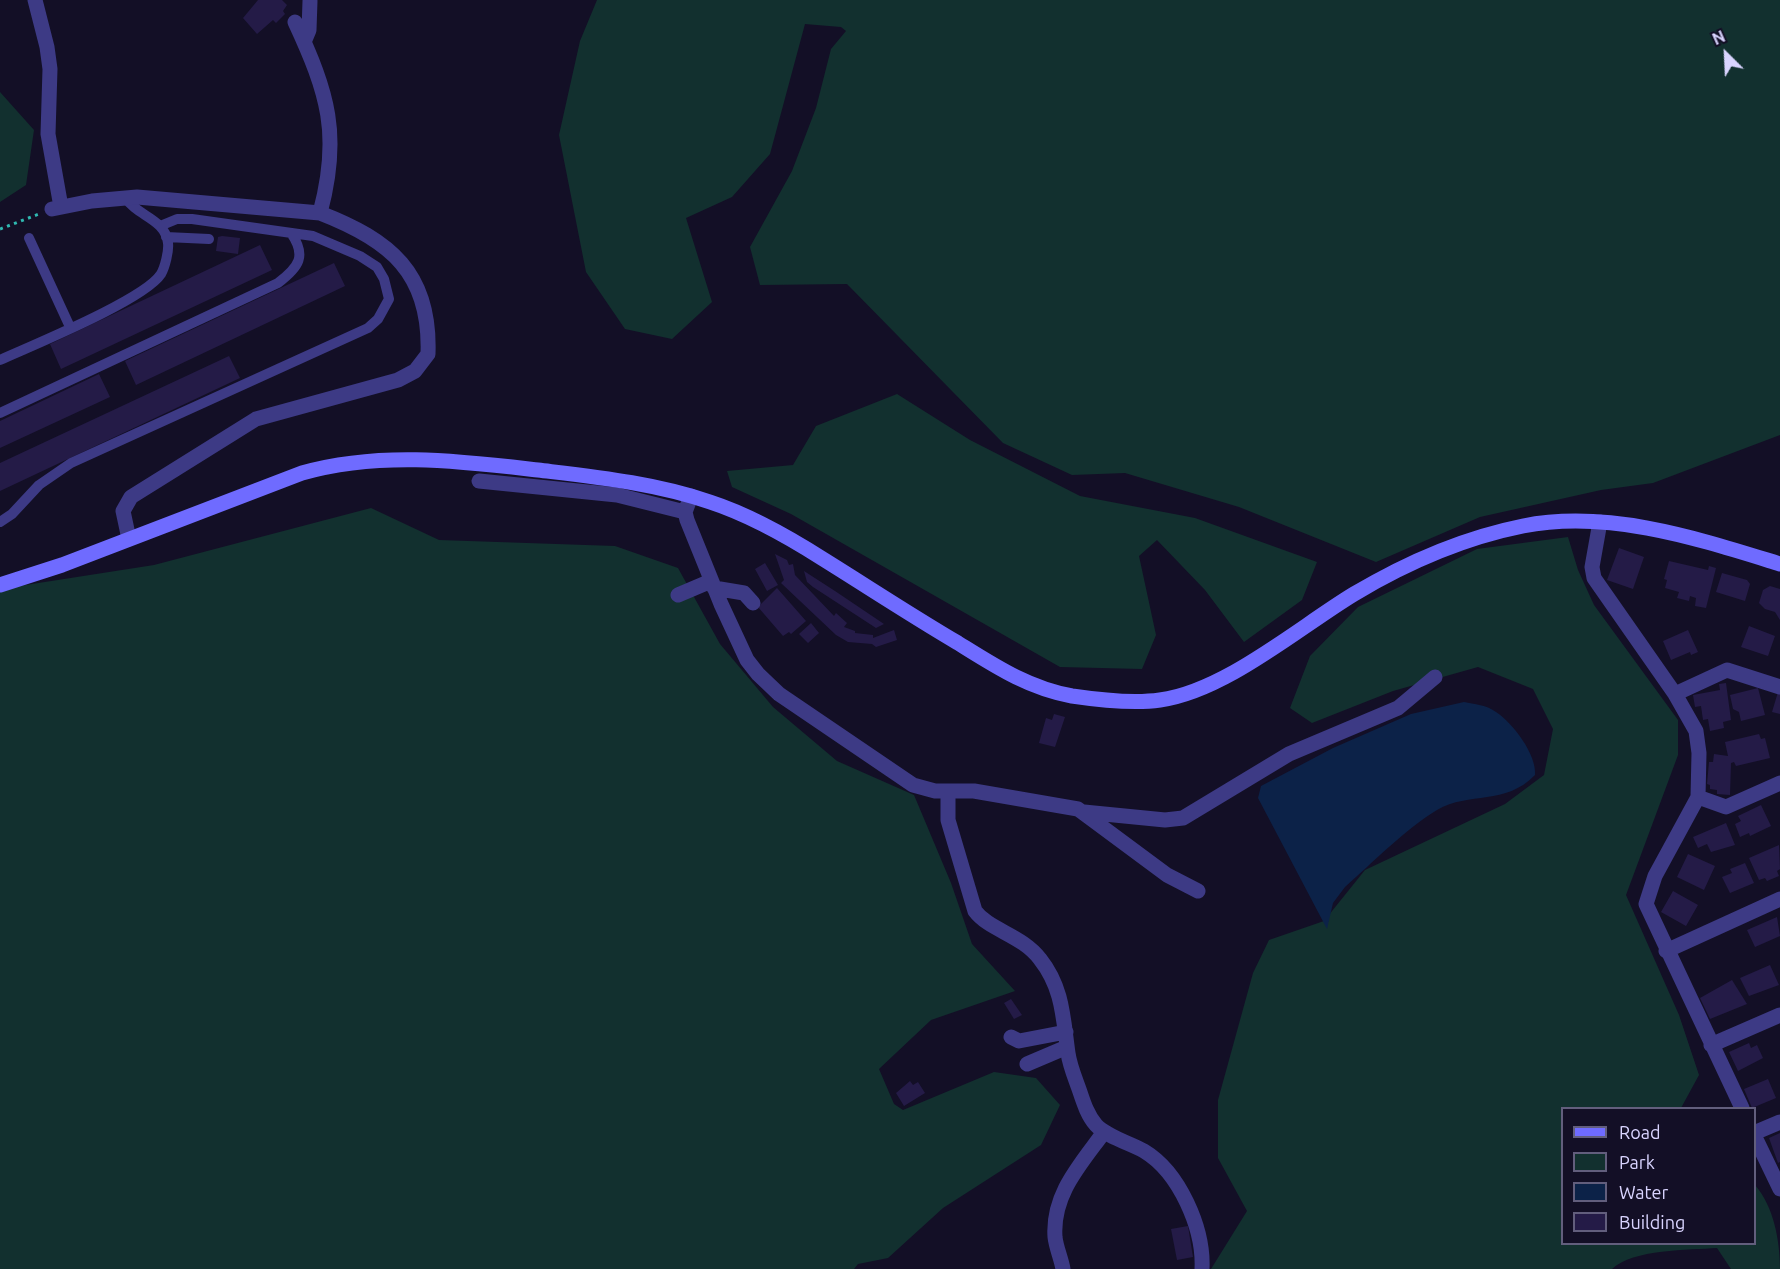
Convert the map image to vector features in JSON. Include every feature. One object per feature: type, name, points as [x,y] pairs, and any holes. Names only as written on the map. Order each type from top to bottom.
[{"type":"street","points":[[34,0],[47,47],[50,69],[48,134],[57,208],[126,198],[176,199],[320,213],[373,238],[391,250],[421,298],[427,320],[428,354],[425,362],[398,380],[248,423],[131,496],[123,511],[129,539]]},
{"type":"street","points":[[304,42],[309,30],[310,1]]},
{"type":"street","points":[[295,22],[322,90],[333,147],[328,182],[320,213]]},
{"type":"street","points":[[0,585],[302,473],[336,463],[377,460],[459,461],[593,477],[691,496],[766,525],[1019,681],[1071,695],[1121,700],[1160,700],[1229,674],[1354,594],[1421,558],[1523,526],[1600,522],[1631,526],[1712,544],[1780,564]]},
{"type":"street","points":[[479,481],[617,495],[685,512]]},
{"type":"street","points":[[691,496],[685,512],[713,585],[747,660],[779,694],[913,785],[935,791],[974,791],[1062,804],[1084,812],[1165,820],[1183,818],[1289,754],[1398,708],[1435,677]]},
{"type":"street","points":[[1600,522],[1592,567],[1594,578],[1675,694],[1696,731],[1699,753],[1698,797],[1655,876],[1646,904],[1666,951],[1742,1107]]},
{"type":"street","points":[[678,595],[713,585],[744,593],[753,603]]},
{"type":"street","points":[[1675,694],[1727,670],[1780,687]]},
{"type":"street","points":[[1698,797],[1726,807],[1780,783]]},
{"type":"street","points":[[948,791],[948,820],[975,911],[980,918],[1024,943],[1041,959],[1054,980],[1061,998],[1070,1064],[1086,1109],[1096,1126],[1158,1161],[1175,1180],[1200,1241],[1202,1269]]},
{"type":"street","points":[[1084,812],[1167,875],[1198,891]]},
{"type":"street","points":[[1666,951],[1780,899]]},
{"type":"street","points":[[1711,1045],[1780,1015]]},
{"type":"street","points":[[1011,1037],[1018,1041],[1067,1040]]},
{"type":"street","points":[[1027,1064],[1067,1040]]},
{"type":"street","points":[[1756,1134],[1780,1122]]},
{"type":"street","points":[[1063,1269],[1055,1237],[1057,1210],[1066,1183],[1104,1132]]},
{"type":"street","points":[[1756,1136],[1780,1189]]},
{"type":"lane","points":[[0,360],[146,289],[161,274],[168,243],[166,237],[160,226],[149,216],[130,206],[126,198]]},
{"type":"lane","points":[[0,522],[12,514],[39,485],[71,463],[368,328],[378,319],[389,299],[384,279],[373,262],[313,236],[192,219],[177,219],[160,226]]},
{"type":"lane","points":[[0,413],[278,283],[288,276],[300,260],[301,251],[291,233]]},
{"type":"lane","points":[[166,237],[209,239]]},
{"type":"lane","points":[[29,238],[70,327]]},
{"type":"path","points":[[0,229],[57,208]]},
{"type":"green space","points":[[597,0],[1780,0],[1780,435],[1653,483],[1601,490],[1480,517],[1376,562],[1239,507],[1125,473],[1072,475],[1003,443],[847,284],[760,285],[750,247],[792,171],[816,108],[831,49],[846,31],[841,27],[805,24],[770,154],[732,197],[686,218],[712,302],[672,339],[625,329],[586,272],[559,135],[580,41]]},
{"type":"green space","points":[[0,92],[34,130],[26,185],[0,202]]},
{"type":"green space","points":[[897,394],[970,440],[1080,496],[1195,518],[1317,562],[1302,600],[1244,642],[1205,590],[1157,540],[1139,556],[1156,635],[1142,669],[1060,667],[791,514],[732,487],[727,471],[793,465],[816,426]]},
{"type":"green space","points":[[371,508],[439,540],[615,546],[678,568],[720,644],[773,707],[837,761],[914,795],[951,883],[972,944],[1015,991],[931,1020],[879,1069],[894,1104],[903,1110],[994,1072],[1036,1078],[1060,1105],[1041,1145],[943,1208],[888,1258],[858,1264],[854,1269],[0,1269],[0,589],[154,565]]},
{"type":"green space","points":[[1568,537],[1578,570],[1594,605],[1678,720],[1678,755],[1626,895],[1679,1015],[1699,1075],[1682,1107],[1561,1107],[1561,1245],[1756,1245],[1756,1186],[1767,1203],[1775,1225],[1780,1269],[1731,1269],[1717,1248],[1647,1254],[1621,1262],[1612,1269],[1211,1269],[1247,1211],[1218,1158],[1218,1100],[1253,973],[1269,940],[1324,921],[1365,870],[1505,804],[1544,775],[1553,729],[1533,689],[1478,667],[1393,691],[1312,723],[1290,708],[1310,656],[1358,607],[1477,549]]},
{"type":"water","points":[[1464,702],[1489,708],[1510,724],[1528,749],[1535,767],[1535,775],[1524,785],[1512,791],[1449,804],[1426,817],[1345,887],[1333,903],[1327,929],[1258,798],[1261,786],[1333,748],[1411,714]]},
{"type":"building","points":[[258,0],[282,0],[287,5],[283,11],[285,14],[276,23],[273,20],[257,34],[243,18]]},
{"type":"building","points":[[218,237],[240,238],[238,254],[216,251]]},
{"type":"building","points":[[260,245],[272,270],[61,369],[50,344]]},
{"type":"building","points":[[334,263],[345,286],[136,385],[125,361]]},
{"type":"building","points":[[229,356],[240,378],[0,491],[0,463]]},
{"type":"building","points":[[99,374],[110,397],[0,448],[0,421]]},
{"type":"building","points":[[1619,548],[1644,557],[1633,589],[1607,580]]},
{"type":"building","points":[[775,554],[787,560],[789,565],[793,564],[795,575],[834,616],[836,613],[847,623],[844,627],[855,633],[873,635],[873,638],[894,630],[897,640],[876,647],[872,644],[848,642],[836,635],[781,583],[784,580]]},
{"type":"building","points":[[1669,561],[1708,570],[1709,566],[1716,568],[1706,608],[1695,606],[1696,598],[1690,596],[1689,601],[1677,598],[1679,592],[1665,588],[1667,580],[1664,579]]},
{"type":"building","points":[[765,563],[778,585],[767,591],[755,569]]},
{"type":"building","points":[[804,571],[884,624],[876,628],[813,587],[807,582]]},
{"type":"building","points":[[1722,573],[1747,580],[1750,584],[1745,601],[1716,592]]},
{"type":"building","points":[[1770,586],[1780,589],[1780,620],[1775,612],[1765,609],[1759,603],[1763,590]]},
{"type":"building","points":[[777,588],[806,621],[791,634],[789,632],[783,636],[758,607]]},
{"type":"building","points":[[811,623],[819,633],[808,643],[799,634]]},
{"type":"building","points":[[1749,626],[1775,636],[1768,656],[1741,647]]},
{"type":"building","points":[[1688,630],[1698,652],[1691,655],[1690,652],[1671,660],[1663,641]]},
{"type":"building","points":[[1726,683],[1731,720],[1723,722],[1724,728],[1710,731],[1708,719],[1703,720],[1701,706],[1695,707],[1693,695],[1720,690],[1719,684]]},
{"type":"building","points":[[1758,688],[1765,715],[1741,721],[1739,712],[1733,709],[1730,695]]},
{"type":"building","points":[[1778,692],[1780,693],[1780,714],[1772,712]]},
{"type":"building","points":[[1054,714],[1065,717],[1055,747],[1039,743],[1046,718],[1052,720]]},
{"type":"building","points":[[1759,734],[1761,739],[1765,738],[1770,758],[1736,766],[1734,762],[1731,763],[1730,795],[1717,794],[1717,790],[1710,789],[1710,785],[1707,784],[1709,762],[1713,762],[1714,754],[1728,756],[1725,742]]},
{"type":"building","points":[[1761,805],[1771,826],[1750,836],[1749,833],[1740,837],[1735,824],[1741,821],[1738,816]]},
{"type":"building","points":[[1726,823],[1735,845],[1711,852],[1707,844],[1698,848],[1693,837]]},
{"type":"building","points":[[1779,845],[1780,869],[1777,871],[1779,876],[1767,881],[1765,878],[1759,880],[1749,858]]},
{"type":"building","points":[[1688,854],[1715,866],[1704,890],[1677,877]]},
{"type":"building","points":[[1745,863],[1754,883],[1730,893],[1722,877],[1732,873],[1730,869]]},
{"type":"building","points":[[1673,891],[1698,905],[1686,926],[1661,912]]},
{"type":"building","points":[[1777,917],[1780,936],[1755,947],[1747,930]]},
{"type":"building","points":[[1770,965],[1779,985],[1749,996],[1740,978]]},
{"type":"building","points":[[1732,980],[1747,1004],[1710,1019],[1700,998]]},
{"type":"building","points":[[1011,999],[1022,1015],[1014,1019],[1004,1003]]},
{"type":"building","points":[[1749,1043],[1751,1048],[1757,1045],[1763,1058],[1738,1071],[1729,1052]]},
{"type":"building","points":[[1768,1079],[1776,1098],[1752,1107],[1744,1089]]},
{"type":"building","points":[[910,1081],[913,1085],[918,1082],[925,1093],[904,1106],[896,1093]]},
{"type":"building","points":[[1780,1133],[1780,1162],[1778,1163],[1769,1138]]},
{"type":"building","points":[[1188,1226],[1193,1257],[1177,1260],[1171,1229]]}]
